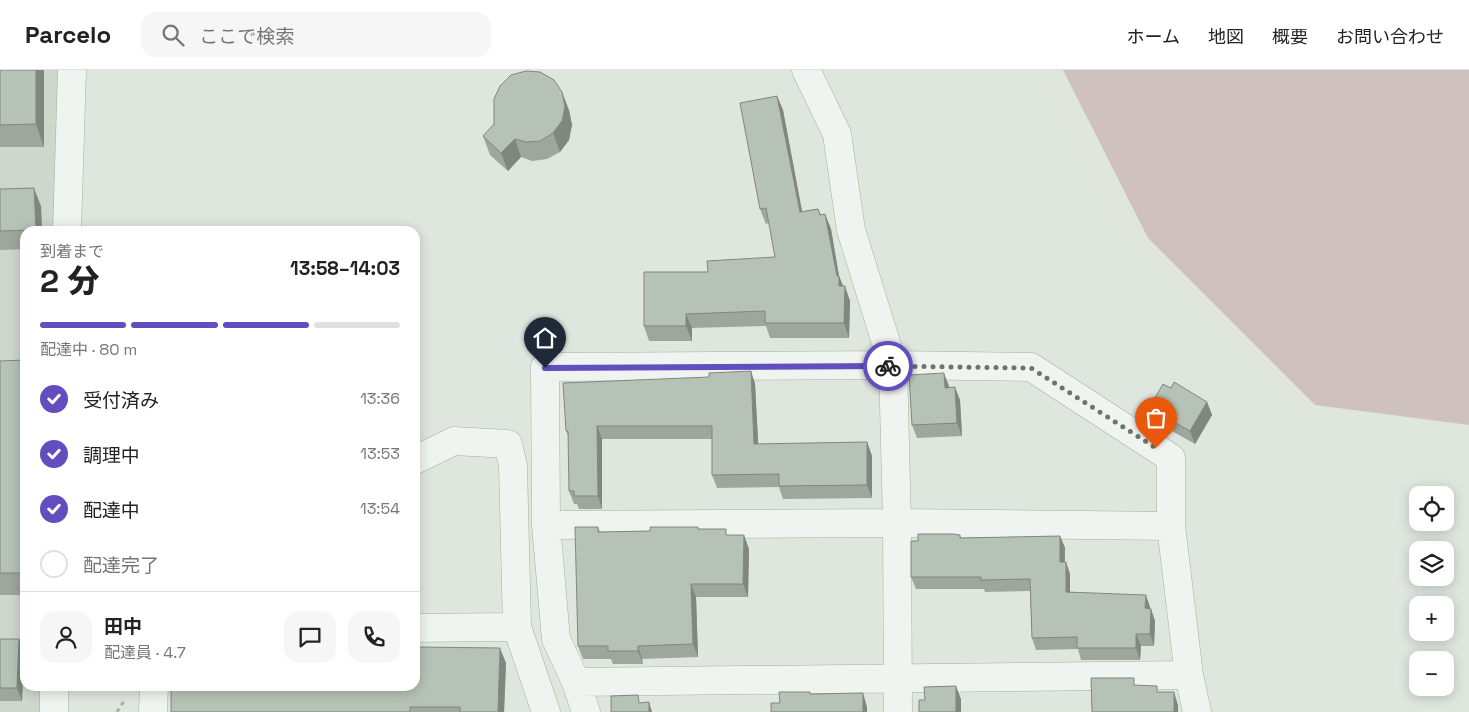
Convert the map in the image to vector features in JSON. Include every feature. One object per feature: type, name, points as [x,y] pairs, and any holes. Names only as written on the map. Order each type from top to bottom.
[{"type":"street","points":[[67,226],[72,70]]},
{"type":"street","points":[[806,70],[837,134],[851,230],[893,366],[897,523],[898,712]]},
{"type":"street","points":[[586,712],[576,682],[556,639],[546,525],[545,368],[893,366],[1031,368],[1171,458],[1171,526],[1189,675],[1197,712]]},
{"type":"street","points":[[420,458],[454,441],[508,444],[513,466],[517,626],[546,712]]},
{"type":"street","points":[[546,525],[897,523],[1171,526]]},
{"type":"street","points":[[420,628],[517,626]]},
{"type":"street","points":[[576,682],[1189,675]]},
{"type":"street","points":[[54,691],[54,712]]},
{"type":"street","points":[[153,712],[154,691]]},
{"type":"shaded area","points":[[0,70],[62,70],[58,226],[20,226],[20,691],[48,691],[47,712],[0,712]]},
{"type":"shaded area","points":[[1063,70],[1469,70],[1469,425],[1315,405],[1148,238]]},
{"type":"building","points":[[0,70],[36,70],[36,124],[0,125]]},
{"type":"building","points":[[526,71],[540,72],[554,80],[562,92],[565,107],[562,121],[553,133],[540,141],[526,142],[515,139],[501,153],[483,136],[494,124],[494,99],[500,86],[511,75]]},
{"type":"building","points":[[777,96],[800,212],[818,209],[820,215],[825,214],[837,276],[839,276],[839,286],[845,286],[844,323],[765,323],[765,311],[686,314],[686,326],[644,326],[644,272],[708,272],[707,261],[775,257],[766,208],[760,209],[740,103]]},
{"type":"building","points":[[34,188],[36,226],[20,226],[20,230],[0,231],[0,189]]},
{"type":"building","points":[[20,360],[20,573],[0,573],[0,361]]},
{"type":"building","points":[[751,371],[754,444],[867,442],[867,485],[779,486],[779,474],[712,475],[712,426],[597,426],[598,496],[574,496],[574,491],[569,491],[568,431],[566,431],[563,383],[709,377],[709,373]]},
{"type":"building","points":[[944,373],[945,388],[955,387],[957,423],[912,425],[909,375]]},
{"type":"building","points":[[1174,382],[1207,402],[1190,431],[1149,408],[1163,384],[1171,388]]},
{"type":"building","points":[[575,527],[598,527],[598,532],[650,531],[650,527],[698,527],[698,529],[726,529],[726,535],[744,535],[743,584],[691,584],[693,644],[638,646],[638,651],[608,651],[608,646],[578,646]]},
{"type":"building","points":[[918,534],[953,534],[960,535],[960,538],[1060,536],[1060,562],[1066,562],[1066,592],[1146,595],[1145,608],[1151,609],[1150,634],[1136,634],[1136,648],[1077,648],[1077,637],[1032,638],[1030,579],[981,580],[981,577],[911,577],[911,541],[918,541]]},
{"type":"building","points":[[0,639],[19,639],[17,688],[0,688]]},
{"type":"building","points":[[420,647],[500,648],[498,712],[460,712],[460,707],[410,707],[410,712],[171,712],[171,691],[420,691]]},
{"type":"building","points":[[1091,678],[1134,678],[1134,685],[1157,686],[1157,692],[1174,692],[1174,712],[1092,712]]},
{"type":"building","points":[[956,686],[956,712],[919,712],[919,700],[925,700],[924,687]]},
{"type":"building","points":[[779,692],[810,692],[810,694],[863,693],[863,712],[771,712],[771,703],[780,703]]},
{"type":"building","points":[[638,695],[639,703],[649,702],[649,712],[611,712],[611,696]]},
{"type":"way so far","points":[[888,366],[1031,368],[1156,448]]},
{"type":"route","points":[[545,368],[888,366]]}]
